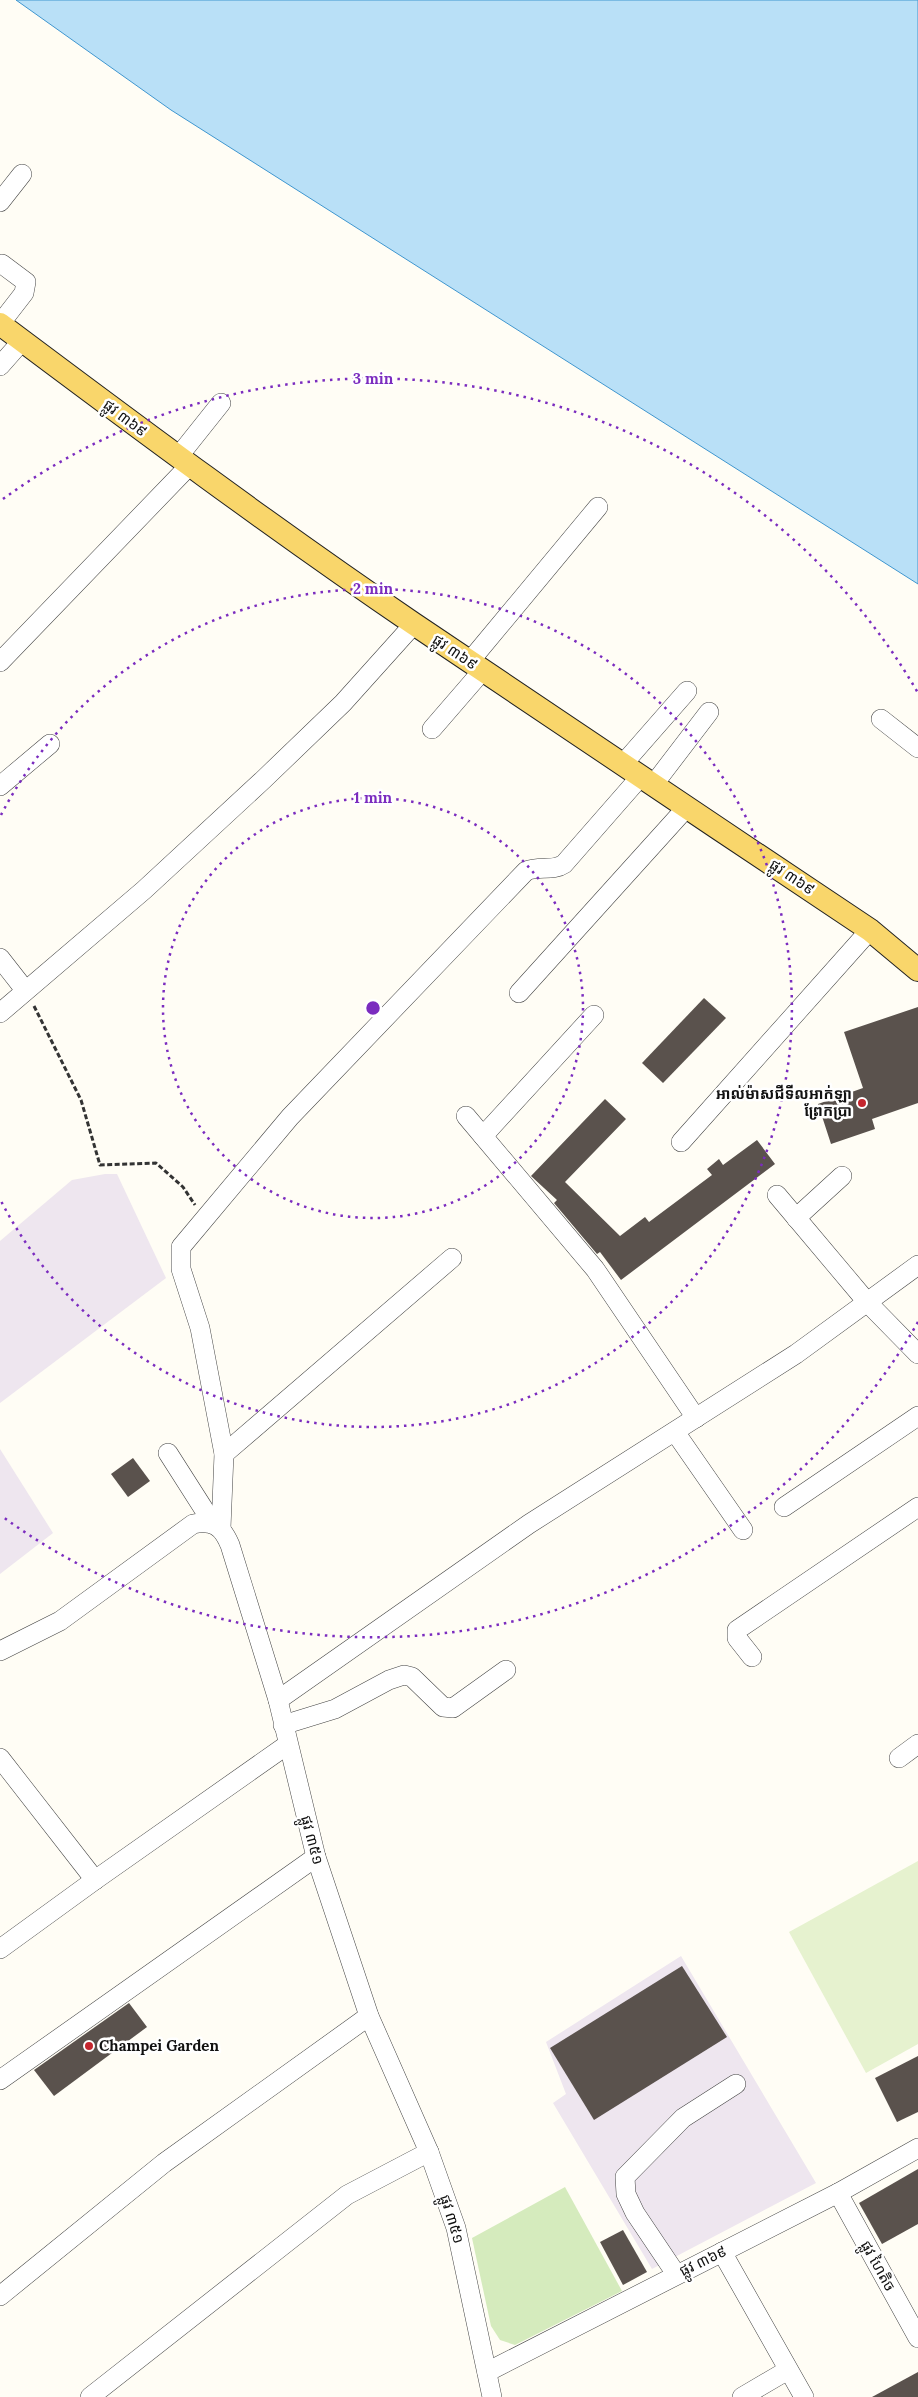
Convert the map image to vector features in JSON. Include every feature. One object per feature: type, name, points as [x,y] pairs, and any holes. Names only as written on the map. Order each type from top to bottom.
[{"type":"main road","name":"ផ្លូវ ៣៦៩","points":[[0,324],[183,462],[414,624],[870,930],[918,970]]},
{"type":"street","points":[[0,202],[22,174]]},
{"type":"street","points":[[0,324],[24,293],[26,282],[2,264]]},
{"type":"street","points":[[0,366],[22,340]]},
{"type":"street","points":[[0,662],[183,462],[221,403]]},
{"type":"street","points":[[432,729],[476,666],[598,507]]},
{"type":"street","points":[[0,1013],[144,890],[263,780],[343,702],[414,624]]},
{"type":"street","points":[[639,775],[687,690]]},
{"type":"street","points":[[0,1651],[60,1621],[193,1524],[216,1525],[224,1454],[200,1328],[181,1269],[181,1247],[290,1117],[526,871],[536,867],[555,870],[564,864],[639,775],[709,712]]},
{"type":"street","points":[[881,719],[918,748]]},
{"type":"street","points":[[0,786],[50,744]]},
{"type":"street","points":[[519,994],[687,807]]},
{"type":"street","points":[[681,1142],[870,930]]},
{"type":"street","points":[[0,958],[26,990]]},
{"type":"street","points":[[483,1136],[594,1015]]},
{"type":"street","points":[[466,1116],[595,1269],[696,1418]]},
{"type":"street","points":[[796,1218],[842,1176]]},
{"type":"street","points":[[777,1195],[867,1302],[918,1354]]},
{"type":"street","points":[[224,1454],[452,1258]]},
{"type":"street","points":[[278,1700],[529,1524],[796,1354],[918,1265]]},
{"type":"street","points":[[784,1507],[918,1416]]},
{"type":"street","points":[[675,1432],[743,1530]]},
{"type":"street","name":"ផ្លូវ ៣៥១","points":[[168,1453],[230,1544],[278,1700],[287,1745],[316,1857],[369,2016],[430,2152],[456,2228],[492,2397]]},
{"type":"street","points":[[752,1657],[737,1638],[737,1630],[918,1507]]},
{"type":"street","points":[[283,1725],[334,1710],[390,1680],[404,1675],[412,1677],[444,1707],[453,1708],[460,1705],[506,1670]]},
{"type":"street","points":[[899,1758],[918,1744]]},
{"type":"street","points":[[0,1949],[287,1745]]},
{"type":"street","points":[[0,1758],[95,1880]]},
{"type":"street","points":[[0,2080],[316,1857]]},
{"type":"street","points":[[0,2296],[164,2163],[369,2016]]},
{"type":"street","points":[[676,2274],[635,2213],[626,2194],[625,2177],[683,2118],[736,2084]]},
{"type":"street","name":"ផ្លូវ ៣៦៩","points":[[487,2372],[838,2193],[918,2148]]},
{"type":"street","points":[[90,2397],[347,2195],[430,2152]]},
{"type":"street","name":"ផ្លូវ ហៃតិច","points":[[838,2193],[918,2338]]},
{"type":"street","points":[[722,2252],[804,2397]]},
{"type":"street","points":[[742,2397],[788,2370]]},
{"type":"path","points":[[26,990],[81,1100],[100,1165],[156,1163],[183,1187],[205,1219]]},
{"type":"shaded area","points":[[105,1174],[117,1174],[166,1278],[0,1403],[0,1241],[72,1180]]},
{"type":"shaded area","points":[[0,1449],[53,1533],[0,1574]]},
{"type":"shaded area","points":[[681,1956],[816,2183],[652,2269],[553,2103],[566,2094],[546,2042]]},
{"type":"green space","points":[[918,1861],[918,2044],[866,2073],[789,1932]]},
{"type":"green space","points":[[565,2187],[622,2291],[515,2345],[500,2340],[491,2326],[472,2238]]},
{"type":"water","points":[[16,0],[918,0],[918,584],[171,110]]},
{"type":"building","points":[[704,998],[726,1018],[663,1083],[642,1063]]},
{"type":"building","points":[[918,1007],[918,1103],[872,1119],[875,1129],[831,1144],[818,1104],[863,1088],[844,1032]]},
{"type":"building","points":[[605,1099],[626,1119],[565,1182],[620,1236],[645,1217],[649,1222],[712,1175],[707,1169],[719,1159],[723,1165],[757,1140],[775,1164],[621,1280],[600,1252],[597,1254],[554,1203],[557,1200],[531,1176]]},
{"type":"building","points":[[133,1458],[150,1481],[128,1497],[111,1474]]},
{"type":"building","points":[[682,1966],[727,2037],[594,2120],[550,2048]]},
{"type":"building","name":"Champei Garden","points":[[129,2003],[147,2027],[54,2096],[34,2070]]},
{"type":"building","points":[[918,2056],[918,2112],[897,2122],[875,2078]]},
{"type":"building","points":[[918,2169],[918,2224],[882,2244],[859,2203]]},
{"type":"building","points":[[623,2230],[647,2272],[623,2285],[600,2242]]},
{"type":"building","points":[[918,2372],[918,2397],[872,2397]]},
{"type":"place","name":"អាល់ម៉ាសជីទីលអាក់ឡា ព្រែកប្រា","points":[[862,1103]]},
{"type":"place","name":"Champei Garden","points":[[89,2046]]}]
